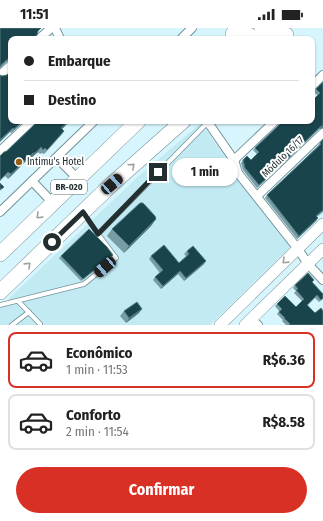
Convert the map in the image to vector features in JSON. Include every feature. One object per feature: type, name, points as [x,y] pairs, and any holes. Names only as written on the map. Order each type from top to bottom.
[{"type":"highway","points":[[262,28],[265,32],[276,36],[287,34]]},
{"type":"highway","points":[[234,34],[244,33],[251,36]]},
{"type":"highway","name":"BR-020","points":[[0,254],[135,124]]},
{"type":"highway","name":"BR-020","points":[[0,292],[112,184],[180,124]]},
{"type":"street","points":[[42,36],[51,28]]},
{"type":"street","points":[[184,36],[192,28]]},
{"type":"street","points":[[0,76],[8,68]]},
{"type":"street","points":[[315,83],[323,75]]},
{"type":"street","points":[[0,151],[29,124]]},
{"type":"street","points":[[0,212],[91,124]]},
{"type":"street","points":[[208,124],[234,160],[238,173],[298,248],[308,264],[323,280]]},
{"type":"street","points":[[234,160],[272,124]]},
{"type":"street","name":"Módulo 16/17","points":[[257,196],[323,133]]},
{"type":"street","points":[[57,158],[78,179]]},
{"type":"street","points":[[32,181],[53,203]]},
{"type":"street","points":[[220,325],[323,224]]},
{"type":"street","points":[[251,323],[323,249]]},
{"type":"lane","points":[[98,234],[205,124]]},
{"type":"lane","points":[[0,306],[84,284],[116,258],[83,212]]},
{"type":"lane","points":[[18,301],[40,324]]},
{"type":"lane","points":[[12,325],[29,312]]},
{"type":"shaded area","points":[[200,124],[202,124],[290,247],[210,325],[0,325],[0,307],[141,174]]},
{"type":"building","points":[[0,28],[41,28],[36,36],[8,36],[8,59],[0,66]]},
{"type":"building","points":[[8,74],[8,124],[20,124],[0,140],[0,75]]},
{"type":"building","points":[[323,82],[323,126],[321,126],[282,164],[280,162],[259,185],[245,168],[243,160],[247,156],[251,160],[259,152],[255,148],[280,124],[315,124],[315,98],[320,93],[316,89]]},
{"type":"building","points":[[35,124],[66,124],[61,128],[64,131],[47,150],[45,148],[43,150],[41,147],[11,174],[8,172],[0,180],[0,156]]},
{"type":"building","points":[[323,139],[323,210],[316,216],[318,218],[299,236],[267,195],[321,144],[320,143]]},
{"type":"building","points":[[0,183],[4,187],[0,190]]},
{"type":"building","points":[[140,203],[143,203],[156,219],[129,246],[112,229]]},
{"type":"building","points":[[89,229],[113,255],[83,279],[61,256]]},
{"type":"building","points":[[164,245],[179,263],[189,254],[187,251],[193,246],[206,261],[186,278],[180,271],[163,286],[155,277],[163,270],[151,256]]},
{"type":"building","points":[[308,273],[314,280],[312,282],[323,294],[323,298],[321,300],[317,295],[307,305],[315,313],[321,308],[323,311],[323,325],[289,325],[290,324],[279,312],[282,309],[277,304],[285,296],[296,307],[304,299],[296,290],[298,289],[295,285]]},
{"type":"building","points":[[137,302],[142,309],[129,318],[124,311]]},
{"type":"place","name":"Intimu's Hotel","points":[[19,162]]},
{"type":"route","points":[[52,242],[83,212],[98,234],[158,172]]}]
